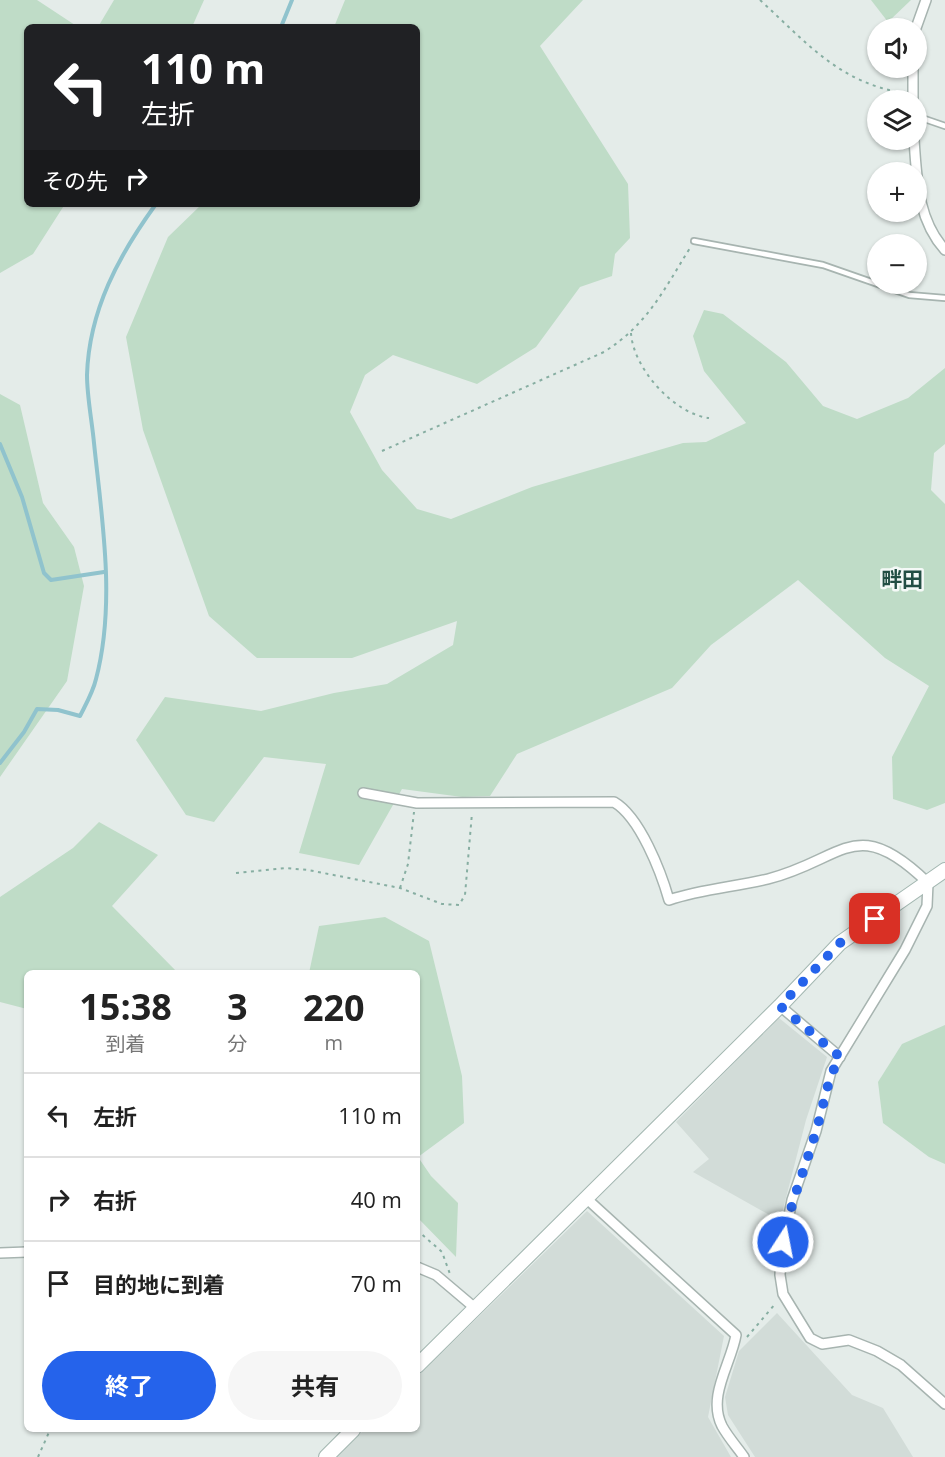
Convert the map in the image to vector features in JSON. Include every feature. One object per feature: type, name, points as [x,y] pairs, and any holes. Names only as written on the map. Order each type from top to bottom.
[{"type":"street","points":[[920,18],[926,0]]},
{"type":"street","points":[[915,150],[918,194],[927,222],[945,250]]},
{"type":"street","points":[[363,793],[415,803],[473,805],[614,802],[636,827],[658,863],[669,900],[700,890],[770,878],[833,851],[855,846],[873,846],[889,850],[906,862],[928,883],[927,906],[905,950],[840,1057],[826,1088],[816,1131],[792,1200],[781,1256],[783,1294],[810,1338],[822,1344],[849,1340],[877,1351],[901,1365],[945,1404]]},
{"type":"street","points":[[420,1363],[780,1006],[840,943],[945,870]]},
{"type":"street","points":[[780,1006],[840,1057]]},
{"type":"street","points":[[587,1199],[736,1335],[718,1391],[717,1407],[722,1425],[744,1457]]},
{"type":"street","points":[[0,1253],[24,1252]]},
{"type":"street","points":[[420,1268],[435,1275],[475,1308]]},
{"type":"street","points":[[326,1457],[351,1432]]},
{"type":"lane","points":[[927,120],[945,126]]},
{"type":"lane","points":[[694,241],[815,263],[909,295],[945,298]]},
{"type":"path","points":[[760,0],[836,67],[855,80],[886,90]]},
{"type":"path","points":[[382,451],[604,352],[631,333],[664,289],[694,241]]},
{"type":"path","points":[[631,333],[637,360],[669,400],[683,411],[709,418]]},
{"type":"path","points":[[400,888],[408,864],[415,803]]},
{"type":"path","points":[[236,873],[286,868],[308,870],[400,888],[442,904],[459,905],[465,895],[473,805]]},
{"type":"path","points":[[420,1233],[442,1252],[447,1262],[449,1287]]},
{"type":"path","points":[[734,1344],[744,1341],[783,1294]]},
{"type":"path","points":[[38,1457],[49,1432]]},
{"type":"shaded area","points":[[779,1018],[827,1057],[806,1120],[780,1221],[693,1172],[709,1159],[676,1122]]},
{"type":"shaded area","points":[[587,1211],[724,1336],[708,1417],[731,1457],[336,1457],[362,1432],[420,1432],[420,1374]]},
{"type":"shaded area","points":[[777,1313],[852,1395],[883,1408],[913,1457],[755,1457],[728,1415],[725,1397],[739,1351]]},
{"type":"green space","points":[[0,0],[37,0],[73,24],[24,24],[24,207],[63,207],[33,254],[0,273]]},
{"type":"green space","points":[[114,0],[204,0],[193,24],[100,24]]},
{"type":"green space","points":[[345,0],[583,0],[540,46],[628,184],[630,238],[615,254],[612,276],[580,287],[536,347],[477,384],[393,355],[365,375],[350,412],[382,470],[417,509],[451,519],[532,487],[683,443],[706,442],[746,423],[704,371],[693,336],[704,310],[723,314],[786,362],[823,406],[857,419],[908,398],[945,368],[945,444],[934,453],[931,490],[945,504],[945,803],[927,810],[893,799],[892,757],[929,686],[885,658],[798,580],[711,645],[672,688],[517,754],[490,796],[462,797],[402,789],[359,865],[299,853],[326,764],[264,757],[214,822],[186,815],[136,740],[165,697],[261,711],[334,693],[387,684],[453,645],[457,621],[352,658],[257,658],[209,616],[143,430],[126,337],[168,237],[199,207],[420,207],[420,24],[335,24]]},
{"type":"green space","points":[[871,0],[911,0],[892,18],[885,18]]},
{"type":"green space","points":[[0,394],[20,405],[43,503],[74,547],[84,586],[67,681],[0,777]]},
{"type":"green space","points":[[99,822],[158,855],[112,906],[175,970],[24,970],[24,1008],[0,1002],[0,897],[73,848]]},
{"type":"green space","points":[[385,917],[429,941],[462,1076],[464,1123],[420,1156],[420,970],[310,970],[319,926]]},
{"type":"green space","points":[[945,1025],[945,1164],[929,1157],[883,1123],[878,1082],[902,1044]]},
{"type":"green space","points":[[420,1160],[431,1176],[458,1203],[456,1257],[420,1220]]},
{"type":"waterway","points":[[282,24],[292,0]]},
{"type":"waterway","points":[[0,763],[24,732],[37,709],[58,710],[80,716],[95,684],[105,621],[106,561],[88,392],[89,351],[93,328],[108,284],[118,263],[154,207]]},
{"type":"waterway","points":[[0,444],[22,497],[44,573],[51,580],[104,572]]},
{"type":"district","name":"畔田","points":[[902,580]]},
{"type":"route","points":[[783,1242],[792,1200],[816,1131],[831,1071],[840,1057],[780,1006],[820,961],[840,943],[875,919]]}]
